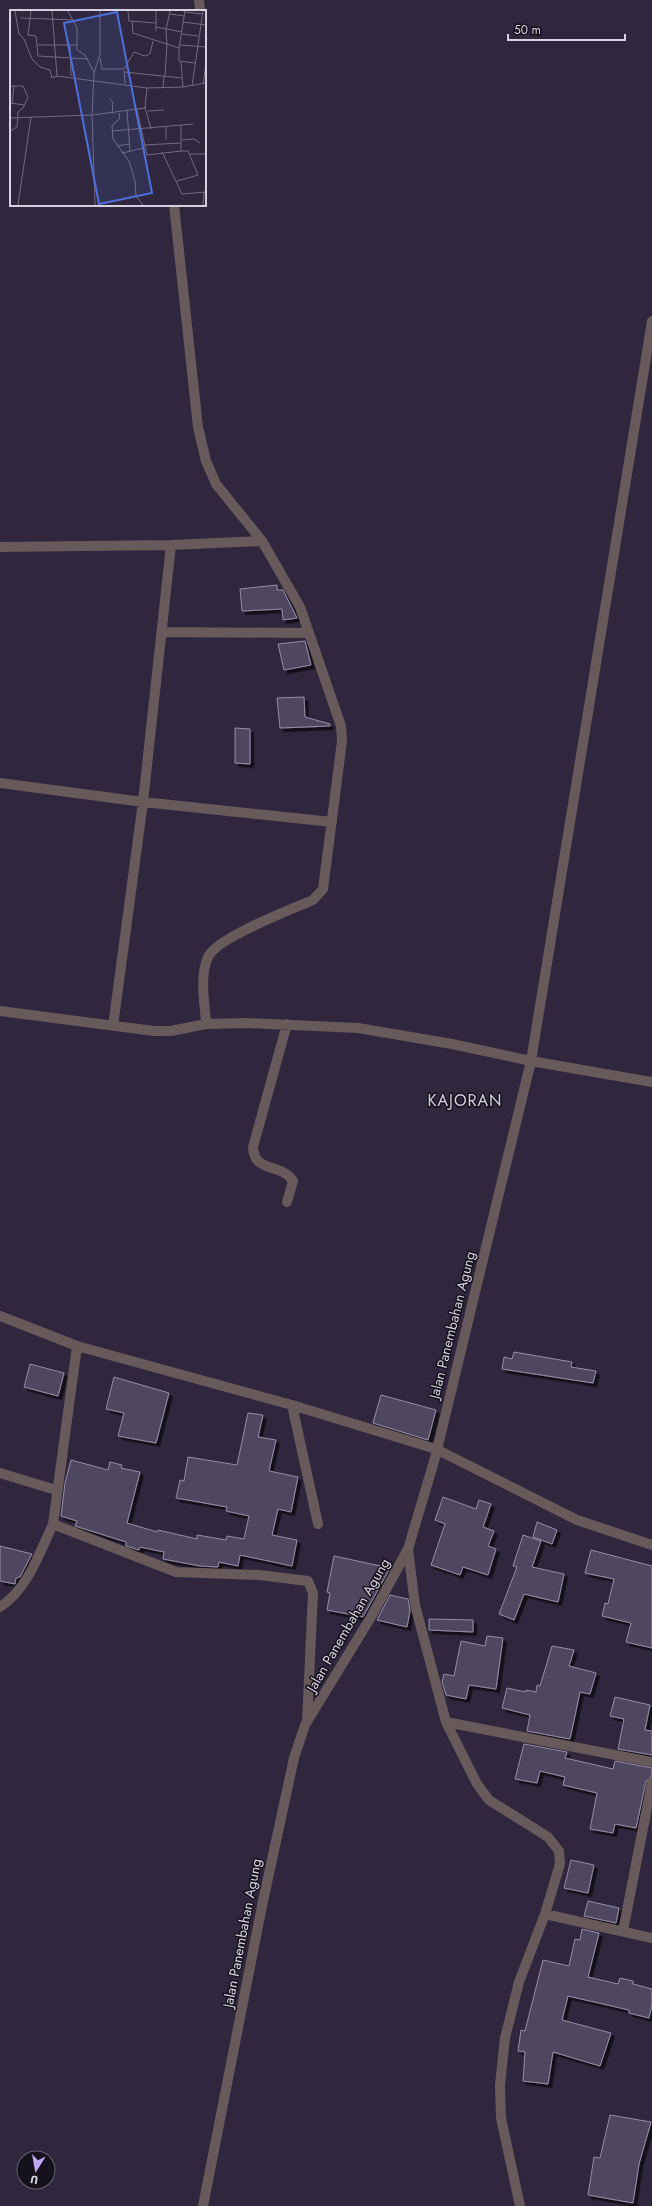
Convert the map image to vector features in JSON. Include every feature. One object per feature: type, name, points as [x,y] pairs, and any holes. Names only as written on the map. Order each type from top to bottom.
[{"type":"street","points":[[199,0],[200,10]]},
{"type":"street","points":[[174,206],[197,419],[206,461],[216,484],[262,541],[300,607],[342,726],[342,741],[325,883],[317,897],[228,939],[210,953],[204,977],[206,1024]]},
{"type":"street","name":"Jalan Panembahan Agung","points":[[203,2206],[286,1785],[298,1744],[307,1723],[371,1617],[408,1549],[430,1474],[531,1061],[652,321]]},
{"type":"street","points":[[0,547],[171,545],[262,541]]},
{"type":"street","points":[[113,1026],[143,802],[163,632],[171,545]]},
{"type":"street","points":[[163,632],[309,633]]},
{"type":"street","points":[[0,783],[143,802],[332,822]]},
{"type":"street","points":[[0,1011],[160,1031],[206,1024],[287,1024],[358,1028],[452,1044],[531,1061],[652,1082]]},
{"type":"street","points":[[287,1024],[253,1147],[254,1157],[258,1162],[286,1174],[292,1181],[287,1202]]},
{"type":"street","points":[[0,1316],[77,1348],[292,1405],[435,1453],[577,1520],[652,1545]]},
{"type":"street","points":[[0,1607],[13,1596],[27,1576],[53,1524],[56,1490],[77,1348]]},
{"type":"street","points":[[292,1405],[318,1524]]},
{"type":"street","points":[[0,1473],[56,1490]]},
{"type":"street","points":[[53,1524],[176,1572],[260,1575],[308,1581],[312,1586],[313,1593],[307,1723]]},
{"type":"street","points":[[408,1549],[415,1605],[446,1722],[477,1784],[485,1796],[548,1837],[555,1844],[560,1857],[560,1864],[545,1914],[519,1982],[505,2038],[500,2085],[501,2118],[520,2206]]},
{"type":"street","points":[[446,1722],[652,1762]]},
{"type":"street","points":[[623,1931],[652,1782]]},
{"type":"street","points":[[545,1914],[652,1938]]},
{"type":"building","points":[[277,585],[277,590],[283,590],[297,618],[283,620],[282,609],[242,611],[240,589]]},
{"type":"building","points":[[305,641],[311,665],[284,670],[278,644]]},
{"type":"building","points":[[304,697],[305,717],[330,724],[330,726],[280,728],[277,698]]},
{"type":"building","points":[[235,728],[250,729],[250,764],[235,763]]},
{"type":"building","points":[[514,1352],[572,1362],[571,1367],[596,1371],[593,1383],[502,1369],[504,1357],[512,1359]]},
{"type":"building","points":[[30,1364],[64,1373],[58,1396],[24,1387]]},
{"type":"building","points":[[114,1377],[169,1393],[156,1443],[118,1436],[124,1413],[106,1409]]},
{"type":"building","points":[[381,1395],[436,1410],[428,1440],[373,1423]]},
{"type":"building","points":[[248,1413],[263,1415],[258,1437],[276,1440],[269,1471],[298,1477],[291,1512],[278,1509],[272,1535],[297,1540],[292,1566],[240,1555],[238,1566],[219,1562],[218,1567],[200,1566],[163,1559],[164,1552],[140,1547],[139,1550],[126,1546],[126,1542],[75,1526],[77,1521],[61,1516],[65,1483],[71,1460],[108,1470],[110,1462],[122,1465],[121,1468],[140,1472],[127,1523],[157,1532],[158,1530],[197,1539],[197,1535],[226,1540],[227,1536],[244,1539],[249,1516],[226,1511],[227,1507],[176,1498],[180,1480],[184,1481],[188,1457],[237,1465]]},
{"type":"building","points":[[443,1497],[476,1509],[479,1500],[491,1504],[483,1527],[494,1531],[488,1546],[496,1549],[488,1575],[463,1567],[460,1575],[431,1565],[445,1524],[435,1520]]},
{"type":"building","points":[[537,1522],[557,1530],[552,1544],[533,1537]]},
{"type":"building","points":[[523,1535],[541,1541],[532,1567],[564,1574],[558,1602],[524,1594],[514,1620],[499,1614],[517,1567],[513,1566]]},
{"type":"building","points":[[0,1546],[32,1554],[20,1577],[16,1578],[15,1584],[0,1581]]},
{"type":"building","points":[[591,1550],[652,1566],[652,1648],[626,1642],[631,1623],[602,1616],[605,1603],[608,1604],[614,1579],[585,1573]]},
{"type":"building","points":[[334,1556],[390,1568],[363,1617],[327,1610],[330,1593],[327,1592]]},
{"type":"building","points":[[390,1595],[408,1599],[410,1611],[407,1627],[377,1620]]},
{"type":"building","points":[[429,1619],[473,1620],[473,1632],[429,1630]]},
{"type":"building","points":[[487,1636],[503,1638],[496,1689],[469,1685],[466,1699],[446,1695],[442,1682],[444,1674],[454,1676],[461,1641],[485,1646]]},
{"type":"building","points":[[552,1646],[574,1650],[569,1666],[596,1673],[590,1694],[580,1692],[570,1739],[527,1731],[530,1715],[502,1708],[507,1688],[526,1692],[526,1690],[536,1692],[537,1685],[540,1686]]},
{"type":"building","points":[[615,1697],[650,1705],[645,1730],[652,1731],[652,1755],[618,1749],[624,1719],[610,1716]]},
{"type":"building","points":[[524,1744],[567,1752],[565,1758],[613,1769],[615,1761],[652,1768],[652,1776],[646,1781],[636,1828],[615,1824],[613,1833],[590,1829],[597,1793],[563,1785],[565,1777],[540,1771],[537,1783],[515,1779]]},
{"type":"building","points":[[571,1860],[594,1865],[588,1893],[564,1888]]},
{"type":"building","points":[[588,1901],[619,1908],[616,1923],[584,1916]]},
{"type":"building","points":[[582,1929],[599,1933],[588,1977],[618,1984],[620,1978],[633,1981],[633,1984],[652,1989],[652,2005],[649,2018],[629,2013],[629,2010],[568,1996],[562,2020],[611,2033],[600,2066],[553,2052],[548,2084],[523,2081],[525,2052],[518,2051],[521,2030],[525,2031],[543,1960],[569,1966],[575,1939],[580,1940]]},
{"type":"building","points":[[610,2115],[651,2122],[639,2164],[633,2203],[588,2195],[594,2157],[600,2158]]},
{"type":"district","name":"KAJORAN","points":[[465,1100]]}]
